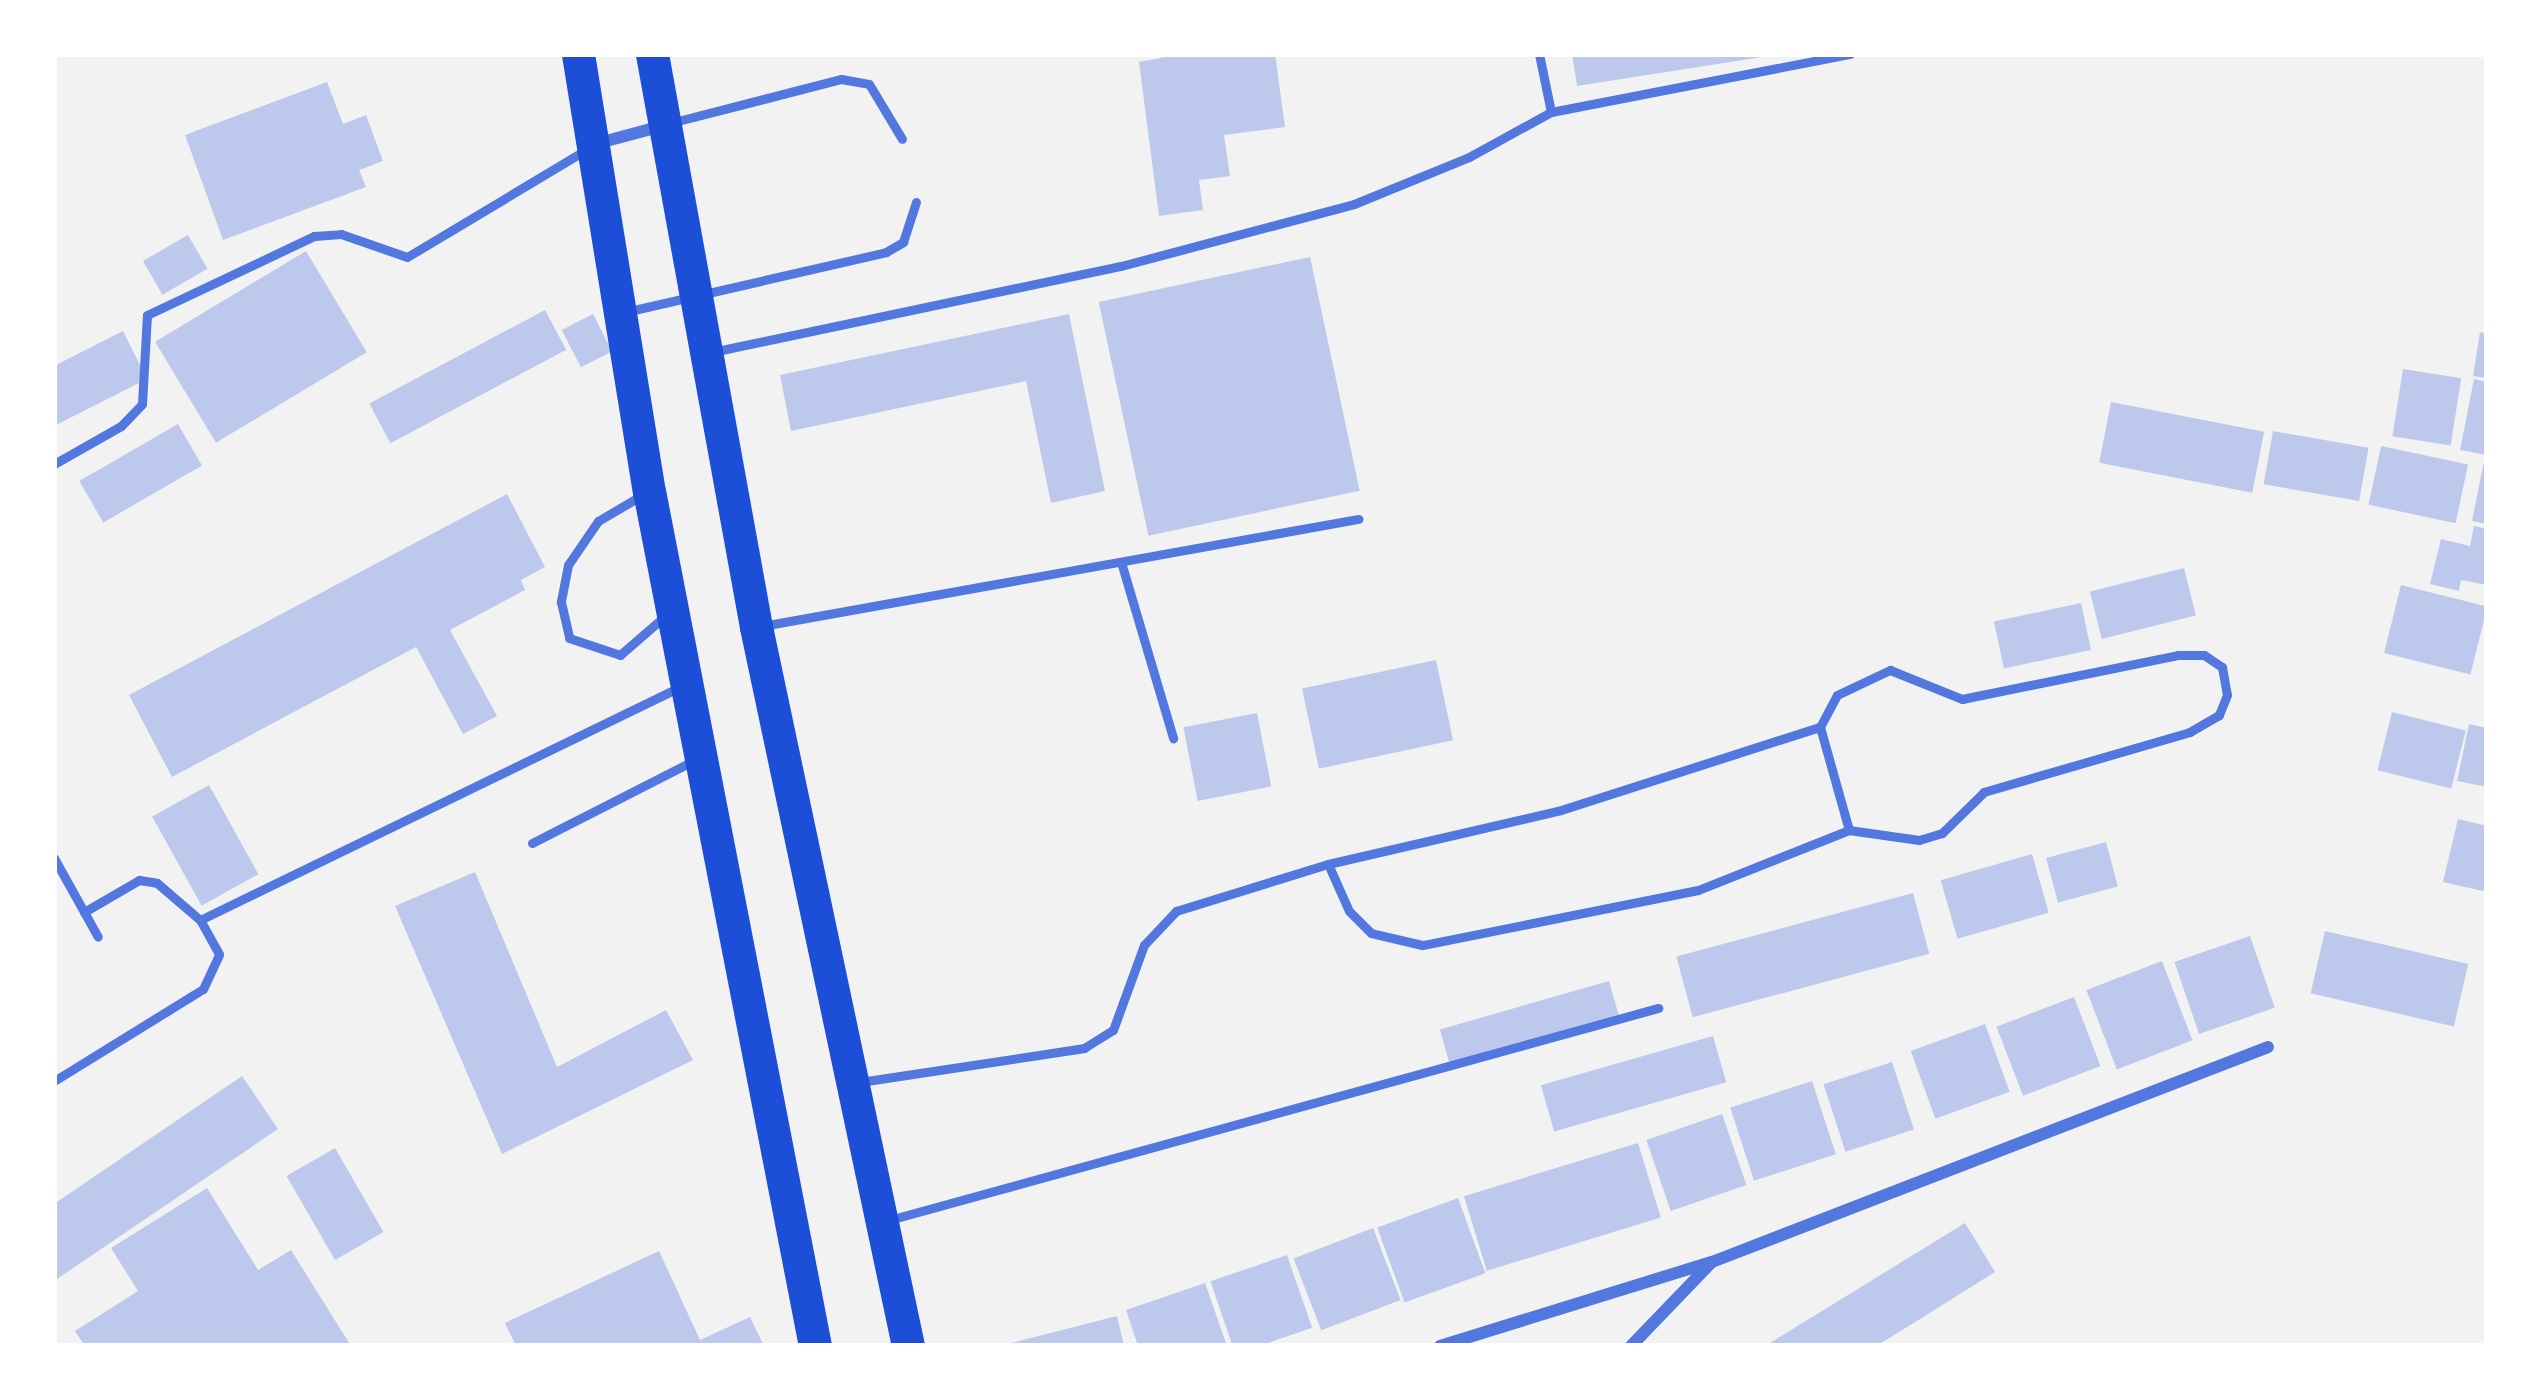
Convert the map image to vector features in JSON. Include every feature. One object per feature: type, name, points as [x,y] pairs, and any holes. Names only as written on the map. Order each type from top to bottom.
[{"type":"highway","points":[[578,54],[671,611],[815,1346]]},
{"type":"highway","points":[[652,54],[757,627],[908,1346]]},
{"type":"street","points":[[594,145],[664,126]]},
{"type":"street","points":[[1440,1346],[1712,1262],[2268,1047]]},
{"type":"street","points":[[1631,1346],[1712,1262]]},
{"type":"lane","points":[[1539,54],[1551,112]]},
{"type":"lane","points":[[707,354],[1121,266],[1354,204],[1469,157],[1551,112],[1850,54]]},
{"type":"lane","points":[[664,126],[700,110],[841,79],[869,84],[902,139]]},
{"type":"lane","points":[[54,464],[121,426],[142,404],[141,325],[147,315],[314,236],[341,234],[407,257],[594,145]]},
{"type":"lane","points":[[622,313],[886,252],[904,242],[916,202]]},
{"type":"lane","points":[[649,491],[598,521],[568,565],[561,602],[569,638],[620,656],[671,611]]},
{"type":"lane","points":[[757,627],[1358,519]]},
{"type":"lane","points":[[1121,562],[1173,738]]},
{"type":"lane","points":[[1328,864],[1349,910],[1371,933],[1422,945],[1697,890],[1849,830],[1919,840],[1942,833],[1984,793],[2190,732],[2219,715],[2227,695],[2222,667],[2204,655],[2178,655],[1961,699],[1890,670],[1837,695],[1820,727],[1849,830]]},
{"type":"lane","points":[[200,920],[687,683]]},
{"type":"lane","points":[[853,1082],[1084,1048],[1113,1030],[1160,920],[1328,864],[1561,810],[1820,727]]},
{"type":"lane","points":[[532,843],[703,756]]},
{"type":"lane","points":[[54,858],[98,937]]},
{"type":"lane","points":[[54,1081],[203,989],[219,953],[200,920],[157,884],[139,880],[84,912]]},
{"type":"lane","points":[[884,1222],[1658,1008]]},
{"type":"building","points":[[1182,54],[1275,54],[1285,127],[1224,135],[1230,176],[1199,180],[1203,210],[1159,216],[1139,62]]},
{"type":"building","points":[[1572,54],[1762,54],[1762,57],[1577,86]]},
{"type":"building","points":[[327,82],[343,124],[366,115],[383,161],[359,170],[366,187],[223,240],[185,135]]},
{"type":"building","points":[[188,235],[208,269],[162,295],[143,261]]},
{"type":"building","points":[[306,251],[367,352],[216,443],[155,342]]},
{"type":"building","points":[[1310,257],[1360,491],[1148,536],[1099,302]]},
{"type":"building","points":[[545,310],[566,350],[390,443],[369,403]]},
{"type":"building","points":[[593,314],[612,351],[581,367],[562,330]]},
{"type":"building","points":[[1069,314],[1105,491],[1051,503],[1026,381],[791,431],[780,375]]},
{"type":"building","points":[[123,331],[147,379],[54,426],[54,366]]},
{"type":"building","points":[[2480,332],[2487,334],[2487,378],[2473,376]]},
{"type":"building","points":[[2403,369],[2461,378],[2451,445],[2392,436]]},
{"type":"building","points":[[2474,379],[2487,382],[2487,455],[2460,450]]},
{"type":"building","points":[[2111,402],[2264,432],[2252,493],[2099,463]]},
{"type":"building","points":[[178,424],[202,466],[103,523],[79,481]]},
{"type":"building","points":[[2273,431],[2369,448],[2359,501],[2264,484]]},
{"type":"building","points":[[2381,446],[2468,465],[2456,523],[2369,505]]},
{"type":"building","points":[[2487,456],[2487,524],[2472,521]]},
{"type":"building","points":[[507,494],[545,567],[521,580],[525,590],[450,630],[497,716],[463,734],[416,647],[172,777],[129,695]]},
{"type":"building","points":[[2474,526],[2487,529],[2487,585],[2461,580],[2459,591],[2430,584],[2441,539],[2470,546]]},
{"type":"building","points":[[2184,568],[2196,616],[2102,639],[2090,591]]},
{"type":"building","points":[[2401,585],[2487,606],[2470,674],[2384,653]]},
{"type":"building","points":[[2081,603],[2091,650],[2004,668],[1994,622]]},
{"type":"building","points":[[1436,660],[1453,740],[1319,769],[1302,688]]},
{"type":"building","points":[[2392,712],[2466,730],[2451,789],[2377,770]]},
{"type":"building","points":[[1257,713],[1271,787],[1198,801],[1183,727]]},
{"type":"building","points":[[2469,724],[2487,728],[2487,787],[2457,781]]},
{"type":"building","points":[[209,785],[258,874],[202,906],[152,817]]},
{"type":"building","points":[[2458,819],[2487,826],[2487,892],[2443,882]]},
{"type":"building","points":[[2106,842],[2118,886],[2058,902],[2046,858]]},
{"type":"building","points":[[2032,854],[2049,913],[1957,939],[1941,880]]},
{"type":"building","points":[[475,872],[557,1067],[666,1010],[693,1060],[502,1154],[395,906]]},
{"type":"building","points":[[1913,893],[1929,954],[1693,1017],[1676,956]]},
{"type":"building","points":[[2325,931],[2468,964],[2454,1026],[2311,993]]},
{"type":"building","points":[[2250,936],[2275,1008],[2199,1034],[2174,962]]},
{"type":"building","points":[[2162,961],[2192,1040],[2117,1069],[2086,990]]},
{"type":"building","points":[[1609,981],[1619,1017],[1450,1065],[1440,1030]]},
{"type":"building","points":[[2074,997],[2101,1066],[2023,1096],[1997,1027]]},
{"type":"building","points":[[1985,1024],[2010,1092],[1935,1119],[1911,1051]]},
{"type":"building","points":[[1713,1036],[1726,1082],[1554,1131],[1541,1085]]},
{"type":"building","points":[[1892,1062],[1914,1130],[1845,1152],[1824,1084]]},
{"type":"building","points":[[242,1076],[278,1129],[54,1281],[54,1204]]},
{"type":"building","points":[[1812,1081],[1836,1154],[1754,1181],[1730,1108]]},
{"type":"building","points":[[1722,1114],[1746,1185],[1671,1211],[1646,1140]]},
{"type":"building","points":[[1638,1143],[1661,1218],[1487,1271],[1464,1196]]},
{"type":"building","points":[[335,1148],[384,1232],[335,1260],[287,1176]]},
{"type":"building","points":[[207,1188],[258,1270],[291,1250],[351,1346],[85,1346],[75,1331],[138,1291],[111,1248]]},
{"type":"building","points":[[1458,1198],[1485,1273],[1405,1303],[1377,1227]]},
{"type":"building","points":[[1965,1223],[1995,1272],[1912,1324],[1876,1346],[1765,1346]]},
{"type":"building","points":[[1373,1228],[1401,1300],[1321,1330],[1294,1258]]},
{"type":"building","points":[[659,1251],[700,1340],[750,1317],[764,1346],[516,1346],[505,1323]]},
{"type":"building","points":[[1287,1255],[1312,1328],[1259,1346],[1233,1346],[1210,1281]]},
{"type":"building","points":[[1205,1283],[1227,1346],[1138,1346],[1126,1310]]},
{"type":"building","points":[[1117,1316],[1124,1346],[1007,1344]]}]
